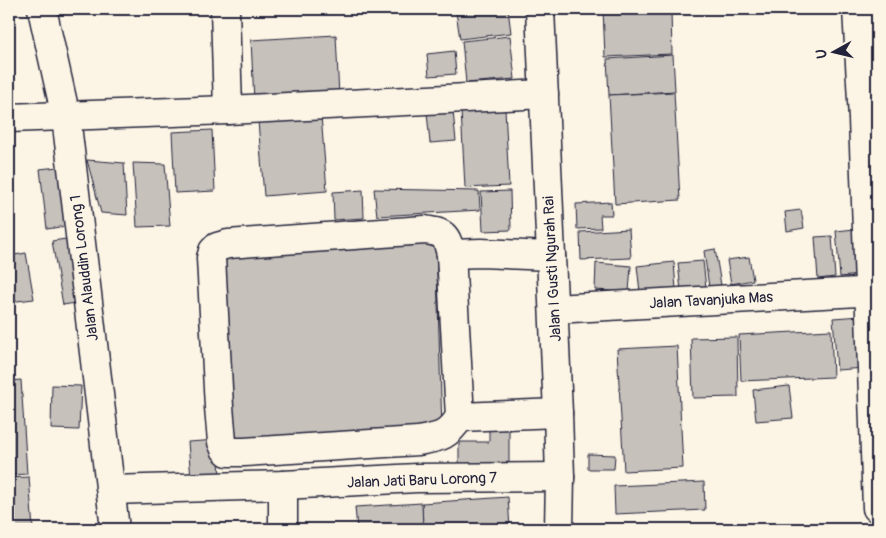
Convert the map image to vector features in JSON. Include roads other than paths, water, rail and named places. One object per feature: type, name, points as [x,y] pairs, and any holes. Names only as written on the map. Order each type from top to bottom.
[{"type":"street","name":"Jalan Alauddin Lorong 1","points":[[42,9],[66,117],[115,529]]},
{"type":"street","points":[[225,9],[228,110]]},
{"type":"street","name":"Jalan I Gusti Ngurah Rai","points":[[540,9],[558,413],[559,529]]},
{"type":"street","points":[[857,9],[873,291],[877,508]]},
{"type":"street","points":[[9,118],[228,110],[544,94]]},
{"type":"street","points":[[425,230],[439,232],[447,239],[451,254],[460,417],[447,433],[437,438],[418,441],[236,452],[228,452],[225,449],[222,442],[219,407],[212,251],[217,247],[228,244],[425,230]]},
{"type":"street","points":[[451,254],[481,253],[552,256]]},
{"type":"street","name":"Jalan Tavanjuka Mas","points":[[554,309],[873,291]]},
{"type":"street","points":[[460,417],[558,413]]},
{"type":"street","name":"Jalan Jati Baru Lorong 7","points":[[111,490],[283,485],[417,478],[560,477]]},
{"type":"street","points":[[283,485],[283,529]]}]
